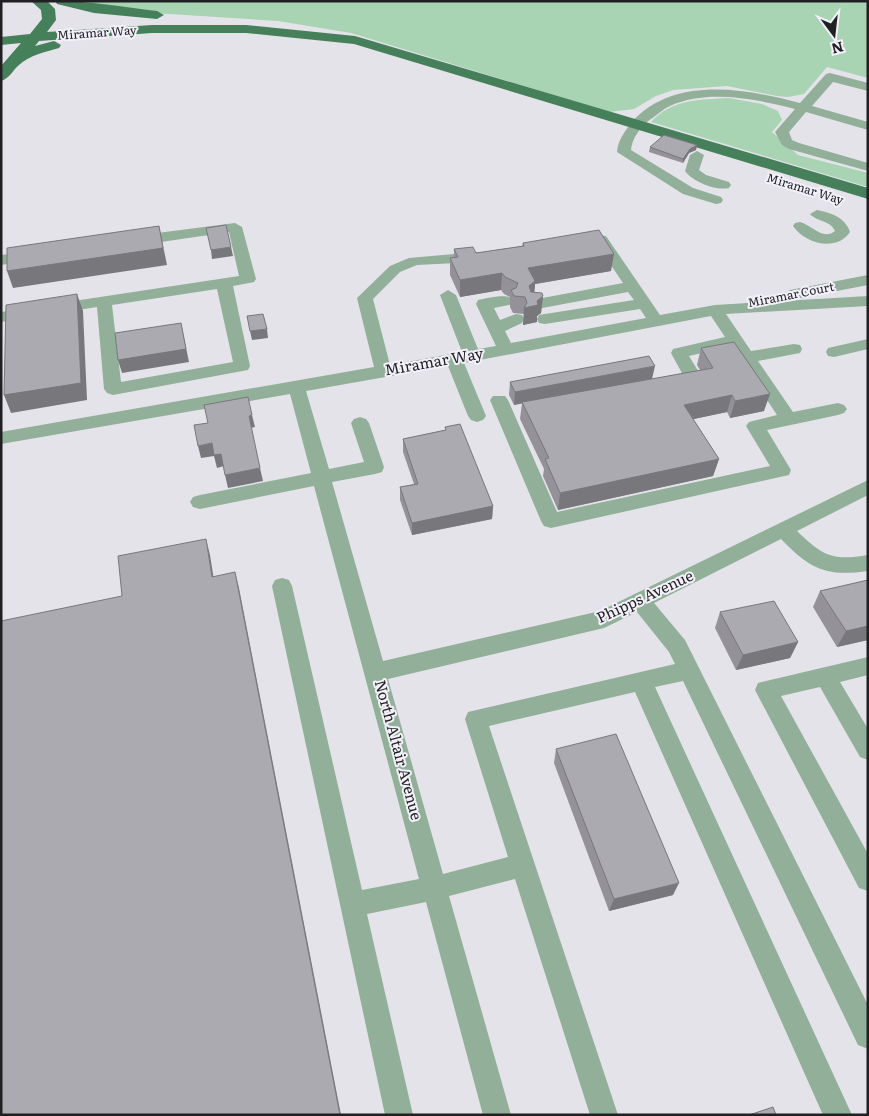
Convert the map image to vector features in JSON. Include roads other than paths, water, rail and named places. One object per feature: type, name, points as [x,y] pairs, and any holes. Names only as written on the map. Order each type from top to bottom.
[{"type":"main road","points":[[1,76],[44,27],[50,14],[48,9],[38,1]]},
{"type":"main road","points":[[62,1],[118,12],[258,23],[355,40]]},
{"type":"main road","name":"Miramar Way","points":[[192,29],[221,34],[312,43],[375,56],[868,194]]},
{"type":"main road","name":"Miramar Way","points":[[1,42],[34,37],[130,30],[192,29],[246,29],[355,40],[634,129],[697,155],[868,208]]},
{"type":"main road","points":[[13,62],[33,51],[64,44],[141,37],[221,34]]},
{"type":"street","points":[[868,87],[830,77],[782,132],[788,142],[794,146],[868,168]]},
{"type":"street","points":[[697,155],[692,172],[701,178],[719,183],[709,198],[688,191],[627,156],[623,147],[634,129],[649,112],[664,102],[686,95],[712,92],[739,94],[868,126]]},
{"type":"street","points":[[800,226],[820,238],[830,239],[841,236],[843,232],[842,226],[817,214]]},
{"type":"street","points":[[1,317],[248,279],[236,227],[118,244]]},
{"type":"street","points":[[583,242],[601,239],[656,321]]},
{"type":"street","points":[[1,260],[50,253]]},
{"type":"street","points":[[384,370],[365,298],[395,269],[414,261],[462,259],[490,255]]},
{"type":"street","name":"Miramar Court","points":[[714,310],[868,280]]},
{"type":"street","points":[[224,283],[248,394]]},
{"type":"street","points":[[636,290],[538,307],[636,290]]},
{"type":"street","points":[[448,295],[472,356]]},
{"type":"street","points":[[104,301],[113,388],[242,366]]},
{"type":"street","name":"Miramar Way","points":[[1,438],[296,385],[472,356],[493,323],[656,321],[714,310],[868,301]]},
{"type":"street","points":[[714,310],[789,420]]},
{"type":"street","points":[[459,324],[493,323],[512,312],[493,323]]},
{"type":"street","points":[[656,386],[694,379],[679,353],[734,340]]},
{"type":"street","points":[[834,352],[868,344]]},
{"type":"street","points":[[746,357],[794,349]]},
{"type":"street","points":[[454,359],[477,416]]},
{"type":"street","name":"North Altair Avenue","points":[[296,385],[377,672],[497,1115]]},
{"type":"street","points":[[524,411],[503,407],[551,521],[782,470],[755,426],[838,410]]},
{"type":"street","points":[[200,502],[375,467],[360,423]]},
{"type":"street","name":"Phipps Avenue","points":[[377,672],[604,619],[868,487]]},
{"type":"street","points":[[783,529],[811,557],[821,563],[844,567],[868,562]]},
{"type":"street","points":[[282,586],[354,904],[399,1115]]},
{"type":"street","points":[[640,601],[677,646],[868,1036]]},
{"type":"street","points":[[868,666],[766,690],[868,879]]},
{"type":"street","points":[[604,1115],[476,719],[689,670]]},
{"type":"street","points":[[825,676],[868,750]]},
{"type":"street","points":[[641,681],[838,1115]]},
{"type":"street","points":[[354,904],[435,888],[523,865]]}]
